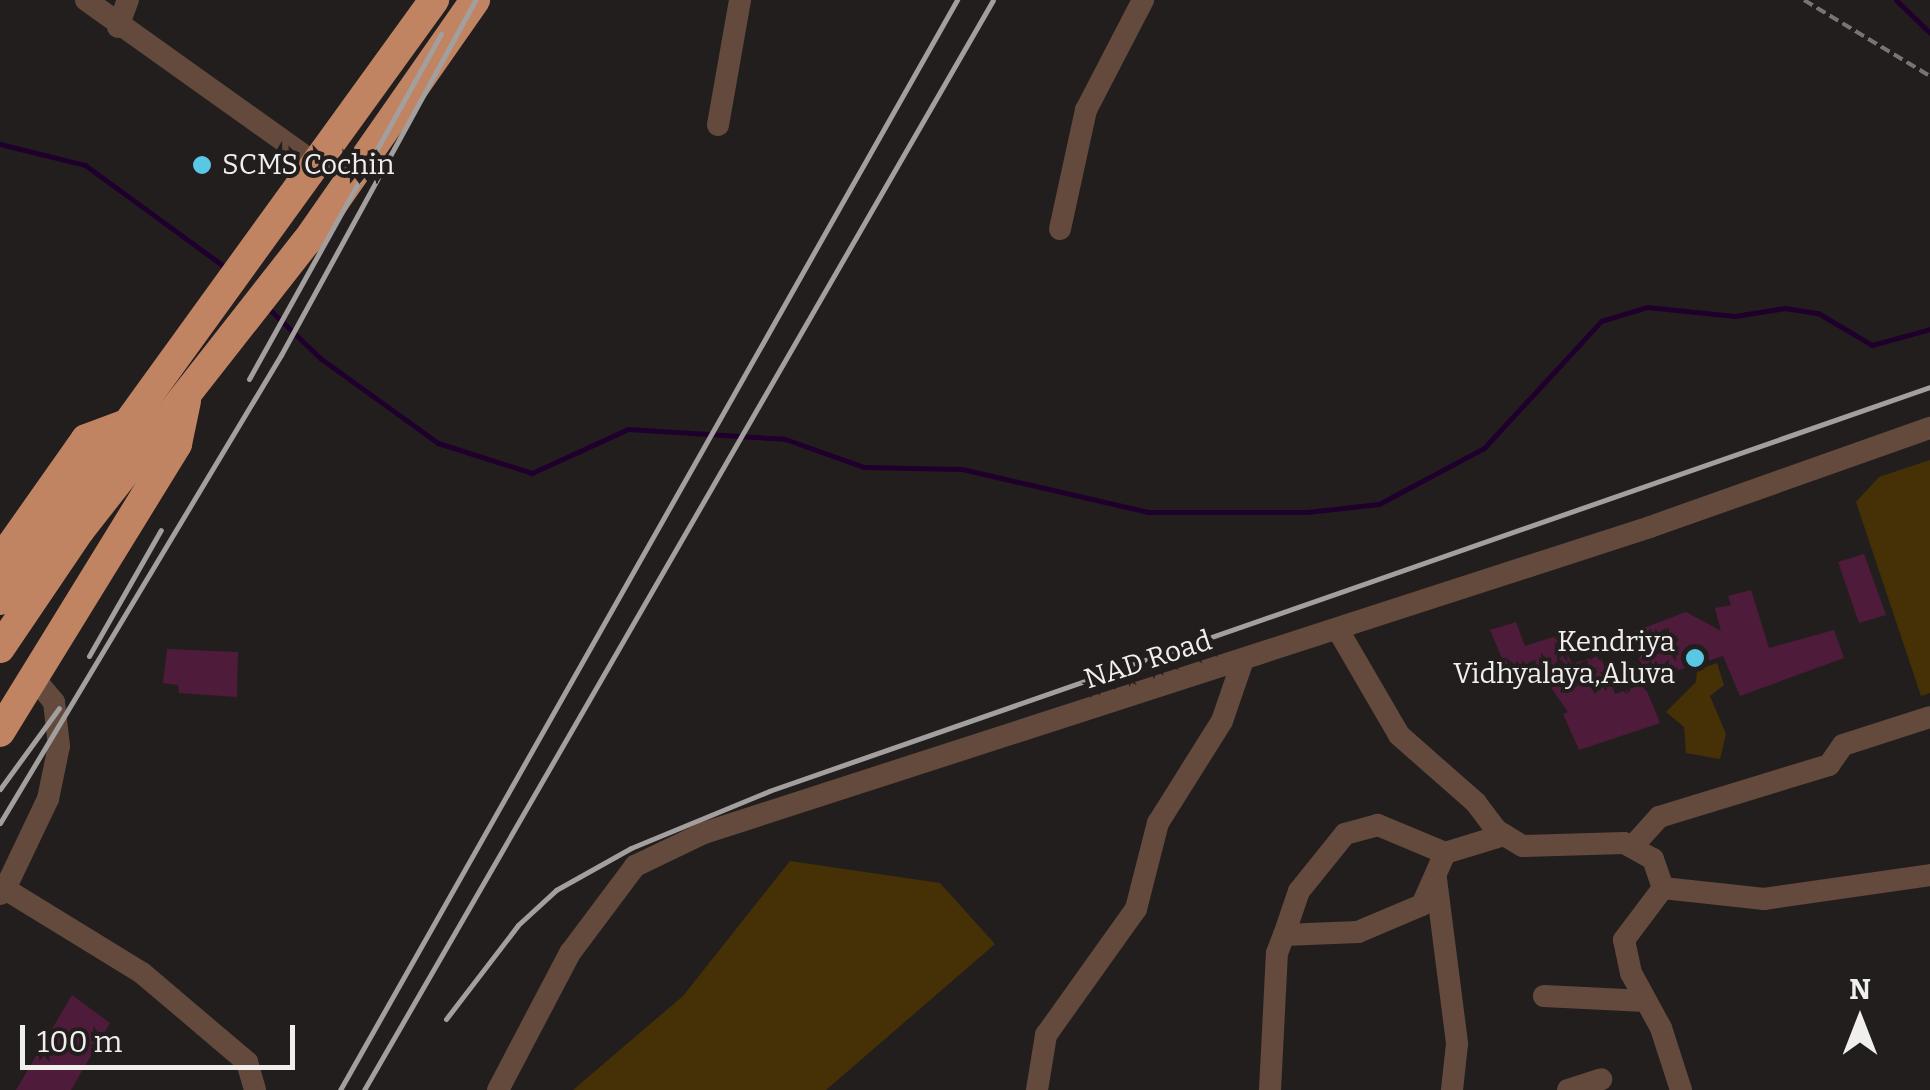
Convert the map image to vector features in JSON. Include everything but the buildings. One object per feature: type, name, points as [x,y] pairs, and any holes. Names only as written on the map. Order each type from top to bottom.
[{"type":"highway","points":[[0,600],[434,0]]},
{"type":"highway","points":[[0,648],[80,530],[307,240],[475,0]]},
{"type":"highway","points":[[0,732],[177,444],[188,393]]},
{"type":"highway","points":[[0,561],[86,439],[124,424]]},
{"type":"street","points":[[86,0],[118,27],[316,164]]},
{"type":"street","points":[[118,27],[128,0]]},
{"type":"street","points":[[718,125],[740,0]]},
{"type":"street","points":[[1060,229],[1086,110],[1144,0]]},
{"type":"street","name":"NAD Road","points":[[498,1090],[570,953],[635,866],[704,833],[1338,630],[1930,428]]},
{"type":"street","points":[[1338,630],[1398,735],[1430,758],[1504,835],[1524,846],[1580,841],[1632,847],[1653,859],[1663,888]]},
{"type":"street","points":[[1037,1090],[1046,1035],[1136,909],[1158,823],[1222,721],[1244,660]]},
{"type":"street","points":[[32,676],[54,702],[59,746],[48,799],[2,891],[142,972],[247,1062],[254,1090]]},
{"type":"street","points":[[1632,847],[1659,817],[1828,765],[1843,745],[1930,716]]},
{"type":"street","points":[[1270,1090],[1277,953],[1300,891],[1345,834],[1378,825],[1445,853],[1504,835]]},
{"type":"street","points":[[1284,935],[1358,932],[1422,905],[1445,853]]},
{"type":"street","points":[[1663,888],[1764,899],[1930,875]]},
{"type":"street","points":[[1436,879],[1457,1044],[1452,1090]]},
{"type":"street","points":[[1663,888],[1624,940],[1681,1090]]},
{"type":"street","points":[[1544,996],[1645,1001]]},
{"type":"street","points":[[1568,1090],[1601,1079]]},
{"type":"path","points":[[1804,0],[1930,76]]},
{"type":"shaded area","points":[[1930,460],[1930,693],[1921,696],[1856,502],[1879,477]]},
{"type":"shaded area","points":[[1717,663],[1724,685],[1710,696],[1726,734],[1720,759],[1686,753],[1684,727],[1666,712],[1696,682],[1697,670]]},
{"type":"shaded area","points":[[790,861],[940,883],[995,944],[826,1090],[573,1090],[683,996]]},
{"type":"waterway","points":[[1896,0],[1930,33]]},
{"type":"waterway","points":[[0,144],[85,165],[226,268]]},
{"type":"waterway","points":[[266,306],[320,358],[438,443],[532,473],[628,429],[785,439],[864,467],[962,469],[1148,512],[1307,512],[1379,504],[1484,448],[1601,321],[1647,307],[1735,316],[1785,308],[1818,313],[1872,345],[1930,329]]},
{"type":"railway","points":[[0,823],[281,355],[475,0]]},
{"type":"railway","points":[[340,1090],[957,0]]},
{"type":"railway","points":[[364,1090],[993,0]]},
{"type":"railway","points":[[249,379],[441,34]]},
{"type":"railway","points":[[446,1019],[518,925],[556,890],[631,848],[769,791],[1930,387]]},
{"type":"railway","points":[[89,656],[161,530]]},
{"type":"railway","points":[[0,789],[59,708]]},
{"type":"place","name":"SCMS Cochin","points":[[202,165]]},
{"type":"place","name":"Kendriya Vidhyalaya,Aluva","points":[[1695,658]]}]
